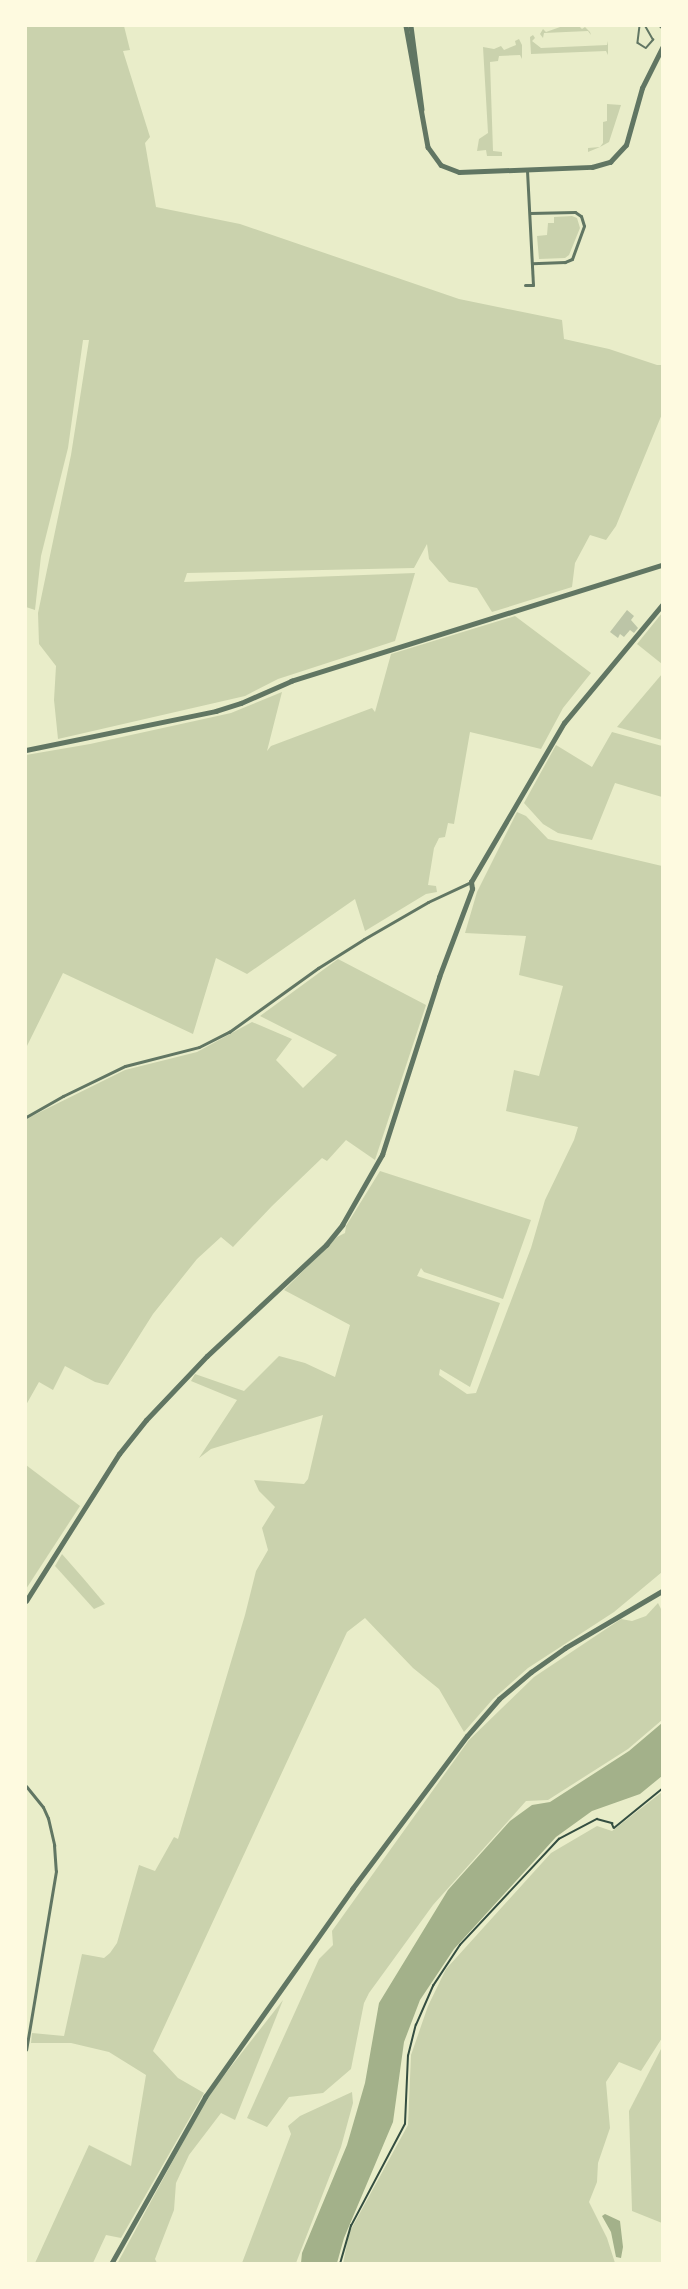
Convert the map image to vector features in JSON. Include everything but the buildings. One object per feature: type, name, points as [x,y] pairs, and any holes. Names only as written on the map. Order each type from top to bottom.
[{"type":"street","points":[[406,26],[429,151],[445,167],[464,173],[597,167],[617,157],[629,139],[645,81],[663,48]]},
{"type":"street","points":[[411,26],[422,111]]},
{"type":"street","points":[[525,285],[533,285],[527,171]]},
{"type":"street","points":[[530,213],[575,212],[581,216],[584,226],[572,259],[565,262],[532,264]]},
{"type":"street","points":[[26,750],[140,728],[232,706],[291,681],[663,565]]},
{"type":"street","points":[[26,1117],[70,1092],[125,1066],[199,1047],[219,1037],[248,1021],[318,968],[364,939],[428,902],[471,882],[564,723],[663,604]]},
{"type":"street","points":[[26,1601],[119,1454],[146,1420],[207,1356],[326,1245],[359,1200],[381,1155],[440,976],[472,889],[471,882]]},
{"type":"street","points":[[111,2264],[205,2097],[350,1893],[467,1736],[499,1699],[531,1672],[565,1648],[663,1591]]},
{"type":"street","points":[[26,1786],[44,1807],[48,1818],[54,1845],[56,1871],[26,2050]]},
{"type":"lane","points":[[639,26],[638,43],[646,48],[653,38],[645,26]]},
{"type":"path","points":[[340,2264],[351,2226],[405,2124],[406,2066],[416,2025],[433,1986],[460,1945],[559,1839],[597,1819],[612,1823],[614,1828],[663,1789]]},
{"type":"shaded area","points":[[26,26],[124,26],[130,50],[123,51],[150,137],[145,143],[156,207],[240,224],[459,299],[562,320],[564,339],[609,349],[662,365],[662,414],[616,526],[606,540],[590,535],[575,563],[572,587],[492,612],[477,588],[449,582],[429,559],[427,544],[414,568],[187,573],[184,582],[415,573],[395,641],[278,679],[245,696],[58,739],[54,700],[56,666],[39,644],[38,613],[71,455],[89,340],[83,340],[68,448],[41,556],[35,610],[26,607]]},
{"type":"shaded area","points":[[563,26],[579,26],[582,29],[585,27],[590,32],[591,35],[588,31],[544,33],[543,38],[540,34],[543,29],[546,32]]},
{"type":"shaded area","points":[[533,35],[535,38],[532,41],[541,48],[607,45],[608,41],[608,55],[606,51],[531,54],[530,37]]},
{"type":"shaded area","points":[[519,39],[522,45],[522,59],[520,55],[499,56],[498,61],[490,62],[493,151],[502,152],[502,156],[487,156],[486,150],[477,151],[479,139],[488,133],[483,47],[494,49],[501,46],[504,50],[516,45],[515,41]]},
{"type":"shaded area","points":[[607,104],[621,105],[609,142],[600,147],[603,143],[603,122],[607,121]]},
{"type":"shaded area","points":[[600,147],[588,152],[588,148]]},
{"type":"shaded area","points":[[554,217],[577,218],[580,228],[569,255],[565,258],[539,259],[537,236],[547,235],[548,223],[554,223]]},
{"type":"shaded area","points":[[662,613],[662,664],[637,644]]},
{"type":"shaded area","points":[[515,616],[591,673],[563,708],[541,749],[470,732],[454,824],[448,823],[445,837],[439,838],[434,848],[428,885],[436,886],[437,892],[426,894],[365,931],[355,899],[247,974],[216,958],[193,1034],[63,973],[26,1048],[26,755],[90,744],[231,713],[282,692],[267,751],[271,746],[372,708],[375,712],[391,654]]},
{"type":"shaded area","points":[[662,674],[662,740],[617,727]]},
{"type":"shaded area","points":[[612,732],[662,746],[662,797],[615,783],[592,840],[558,833],[543,824],[524,803],[556,745],[592,767]]},
{"type":"shaded area","points":[[517,812],[526,816],[548,839],[662,866],[662,1572],[614,1612],[528,1668],[493,1699],[464,1732],[439,1689],[413,1668],[365,1618],[347,1632],[153,2051],[178,2078],[204,2093],[121,2238],[106,2235],[93,2263],[35,2263],[89,2145],[131,2166],[146,2075],[109,2052],[71,2043],[31,2043],[32,2033],[64,2036],[82,1954],[104,1958],[110,1953],[117,1943],[139,1865],[155,1871],[174,1837],[178,1839],[256,1571],[268,1550],[262,1528],[275,1507],[259,1491],[254,1480],[304,1484],[308,1479],[323,1415],[211,1449],[199,1458],[237,1400],[191,1381],[195,1374],[244,1391],[279,1356],[305,1363],[335,1377],[350,1325],[284,1290],[337,1237],[345,1233],[346,1226],[380,1171],[531,1220],[503,1299],[424,1272],[421,1268],[417,1276],[500,1303],[470,1387],[440,1369],[439,1375],[467,1394],[476,1393],[531,1248],[545,1200],[574,1140],[578,1127],[506,1111],[514,1070],[539,1076],[563,986],[519,975],[526,936],[465,933],[477,892]]},
{"type":"shaded area","points":[[338,959],[426,1005],[375,1160],[346,1140],[327,1161],[322,1158],[233,1247],[221,1237],[197,1259],[153,1314],[108,1385],[95,1382],[65,1366],[53,1390],[39,1382],[26,1405],[26,1119],[125,1070],[197,1052],[252,1022],[292,1039],[276,1060],[303,1088],[337,1055],[260,1016]]},
{"type":"shaded area","points":[[26,1465],[80,1506],[26,1589]]},
{"type":"shaded area","points":[[62,1554],[105,1604],[94,1609],[55,1566]]},
{"type":"shaded area","points":[[658,1603],[662,1611],[662,1720],[628,1749],[548,1800],[526,1801],[433,1905],[364,2003],[351,2069],[323,2093],[289,2097],[267,2127],[247,2118],[319,1959],[333,1945],[332,1931],[469,1740],[534,1677],[621,1619],[632,1621],[646,1616]]},
{"type":"shaded area","points":[[662,1723],[662,1776],[640,1794],[592,1811],[556,1837],[454,1949],[420,2000],[404,2042],[393,2122],[344,2238],[337,2263],[301,2263],[302,2253],[347,2145],[365,2083],[379,2003],[448,1890],[510,1821],[532,1805],[550,1802],[629,1751]]},
{"type":"shaded area","points":[[662,1792],[662,2038],[641,2071],[619,2062],[606,2082],[610,2128],[598,2163],[597,2182],[589,2202],[607,2238],[615,2263],[343,2264],[349,2233],[408,2125],[411,2055],[428,2006],[446,1969],[551,1853],[597,1826],[612,1831]]},
{"type":"shaded area","points":[[283,2000],[235,2120],[221,2113],[189,2155],[176,2183],[174,2210],[155,2259],[157,2263],[117,2264],[208,2096]]},
{"type":"shaded area","points":[[662,2047],[662,2223],[632,2211],[629,2111]]},
{"type":"shaded area","points":[[352,2092],[353,2103],[341,2147],[296,2263],[242,2263],[291,2134],[288,2126],[300,2116]]},
{"type":"shaded area","points":[[605,2214],[620,2221],[623,2247],[621,2258],[616,2257],[611,2232],[602,2216]]}]
